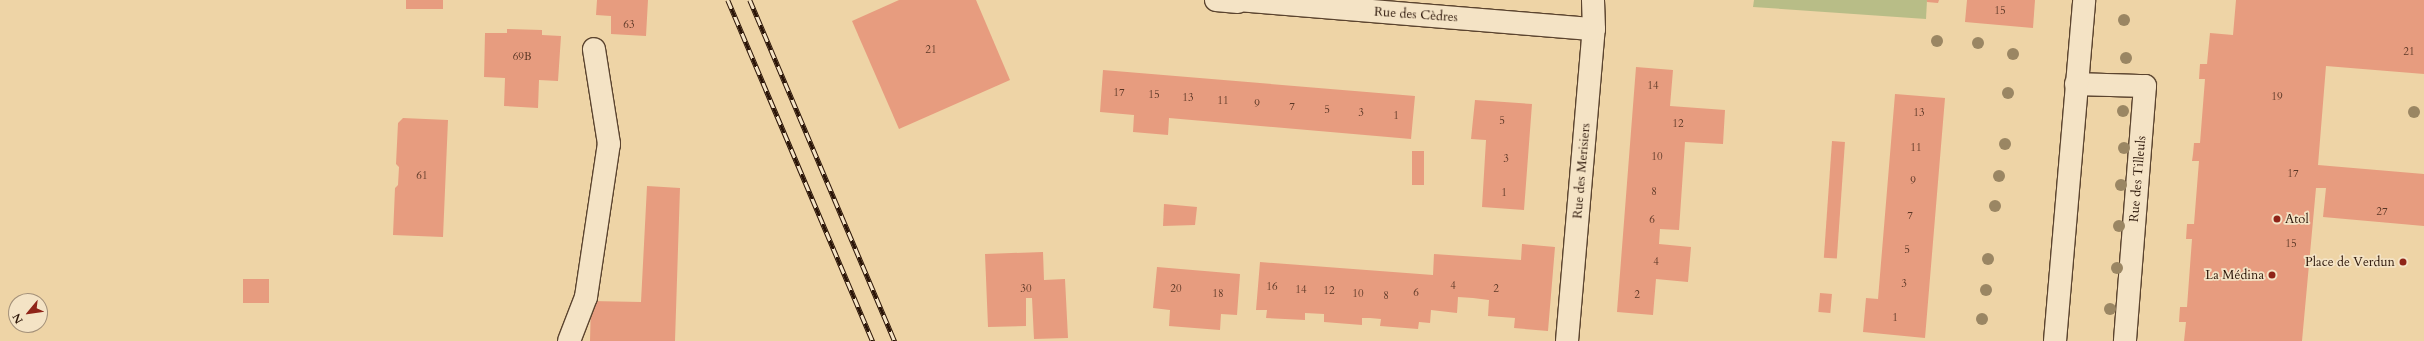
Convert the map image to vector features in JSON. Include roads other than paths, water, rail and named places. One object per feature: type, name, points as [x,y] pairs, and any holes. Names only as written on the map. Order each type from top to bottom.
[{"type":"street","name":"Rue des Cèdres","points":[[1216,0],[1594,29]]},
{"type":"street","name":"Rue des Merisiers","points":[[1568,341],[1594,29],[1593,0]]},
{"type":"street","points":[[2055,341],[2084,0]]},
{"type":"street","points":[[569,341],[586,297],[609,144],[594,49]]},
{"type":"street","name":"Rue des Tilleuls","points":[[2076,84],[2145,86],[2125,341]]},
{"type":"railway","points":[[728,0],[873,341]]},
{"type":"railway","points":[[750,0],[895,341]]},
{"type":"place","name":"Atol","points":[[2277,219]]},
{"type":"place","name":"Place de Verdun","points":[[2403,262]]},
{"type":"place","name":"La Médina","points":[[2272,275]]}]
